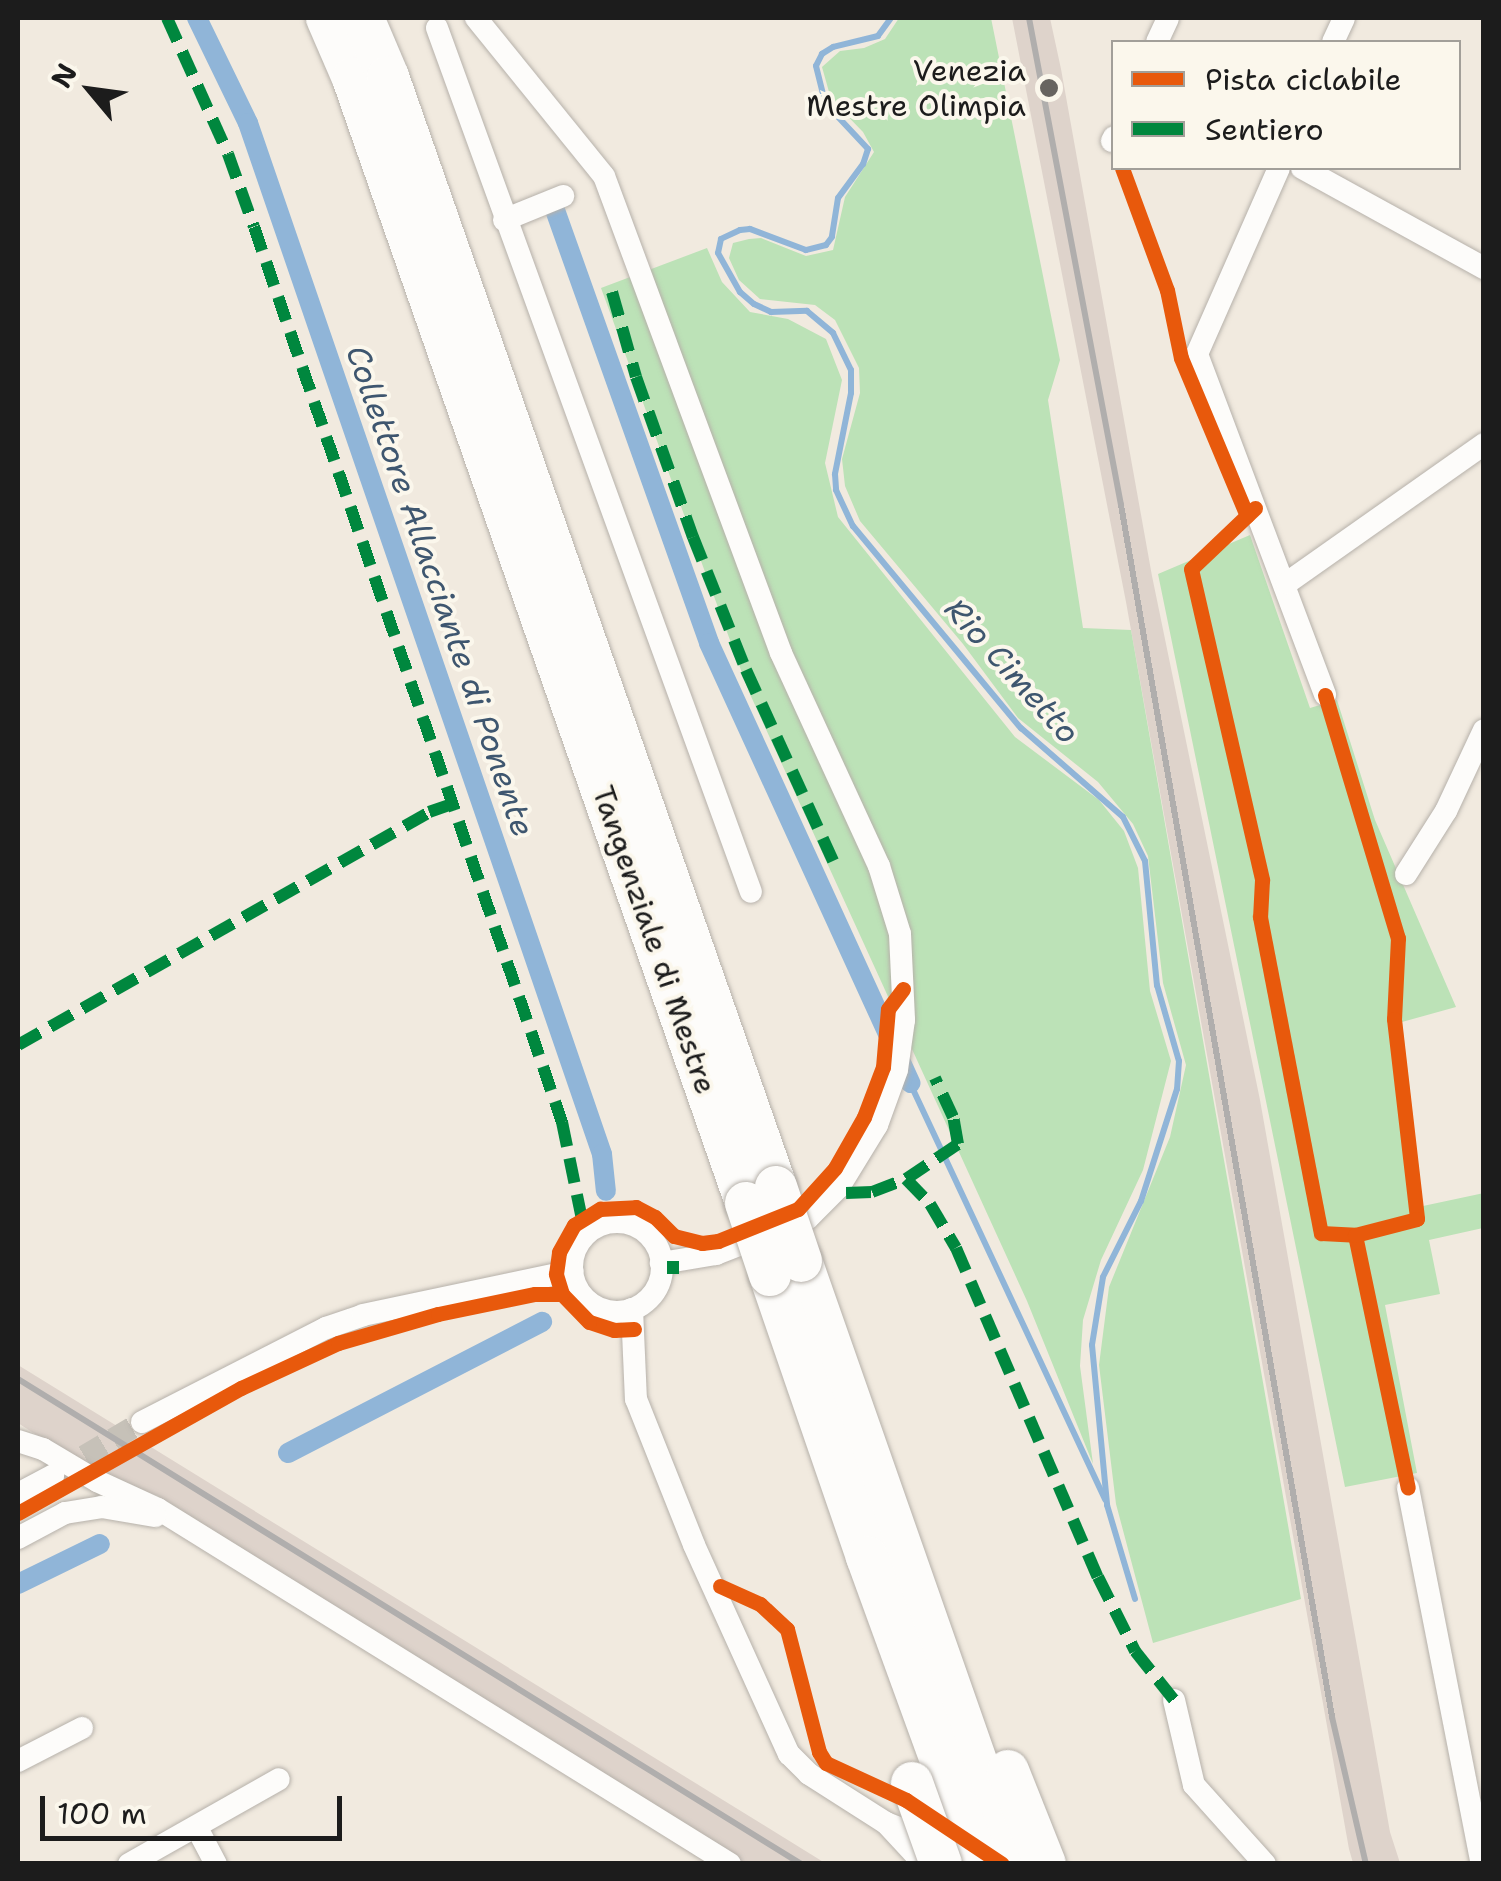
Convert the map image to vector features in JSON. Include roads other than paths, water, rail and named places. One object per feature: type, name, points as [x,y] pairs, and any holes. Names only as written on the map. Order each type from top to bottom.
[{"type":"highway","name":"Tangenziale di Mestre","points":[[327,18],[353,78],[761,1195]]},
{"type":"highway","name":"Tangenziale di Mestre","points":[[363,18],[388,76],[761,1195],[867,1558],[964,1843],[1011,1861]]},
{"type":"highway","name":"Tangenziale di Mestre","points":[[785,1268],[880,1490],[1011,1861]]},
{"type":"highway","points":[[867,1558],[912,1783],[941,1864]]},
{"type":"street","points":[[476,18],[604,176],[781,653],[879,866],[900,934],[904,1000],[901,1049],[891,1090],[876,1125],[839,1187],[808,1218],[716,1254],[661,1263]]},
{"type":"street","points":[[437,28],[751,892]]},
{"type":"street","points":[[1278,170],[1197,354],[1287,583],[1325,695]]},
{"type":"street","points":[[1306,170],[1484,268]]},
{"type":"street","points":[[504,220],[563,196]]},
{"type":"street","points":[[1287,583],[1484,444]]},
{"type":"street","points":[[1406,874],[1446,811],[1484,730]]},
{"type":"street","points":[[619,1222],[645,1233],[661,1263],[654,1291],[632,1310],[614,1312],[596,1307],[577,1288],[572,1271],[576,1250],[588,1232],[619,1222]]},
{"type":"street","points":[[142,1422],[267,1354],[363,1315],[572,1271]]},
{"type":"street","points":[[632,1310],[636,1399],[694,1545],[790,1754],[809,1774],[886,1823],[924,1864]]},
{"type":"street","points":[[18,1441],[44,1449],[173,1520],[730,1864]]},
{"type":"street","points":[[18,1494],[53,1475]]},
{"type":"street","points":[[1408,1488],[1482,1864]]},
{"type":"street","points":[[18,1538],[66,1513],[102,1506],[173,1520]]},
{"type":"street","points":[[1174,1700],[1194,1785],[1264,1864]]},
{"type":"street","points":[[18,1761],[82,1728]]},
{"type":"street","points":[[129,1864],[279,1779]]},
{"type":"street","points":[[886,1823],[964,1843]]},
{"type":"street","points":[[196,1828],[216,1864]]},
{"type":"waterway","name":"Collettore Allacciante di Ponente","points":[[197,18],[248,123],[602,1154],[606,1191]]},
{"type":"waterway","name":"Rio Cimetto","points":[[891,18],[878,36],[833,47],[822,54],[816,66],[825,103],[868,149],[863,164],[838,198],[832,237],[826,245],[806,250],[750,229],[740,230],[721,239],[718,253],[740,292],[754,304],[771,312],[807,311],[833,333],[851,370],[851,393],[835,474],[836,490],[853,526],[1021,728],[1123,817],[1145,861],[1157,985],[1179,1061],[1177,1089],[1141,1201],[1103,1277],[1092,1345],[1107,1505],[1135,1599]]},
{"type":"waterway","points":[[555,210],[709,643],[910,1083]]},
{"type":"waterway","points":[[910,1083],[1105,1500]]},
{"type":"waterway","points":[[288,1453],[542,1322]]},
{"type":"waterway","points":[[18,1584],[100,1544]]},
{"type":"tunnel","points":[[56,1473],[142,1422]]},
{"type":"railway","points":[[1029,18],[1121,505],[1332,1717],[1366,1864]]},
{"type":"railway","points":[[18,1379],[801,1864]]},
{"type":"place","name":"Venezia Mestre Olimpia","points":[[1049,88]]}]
